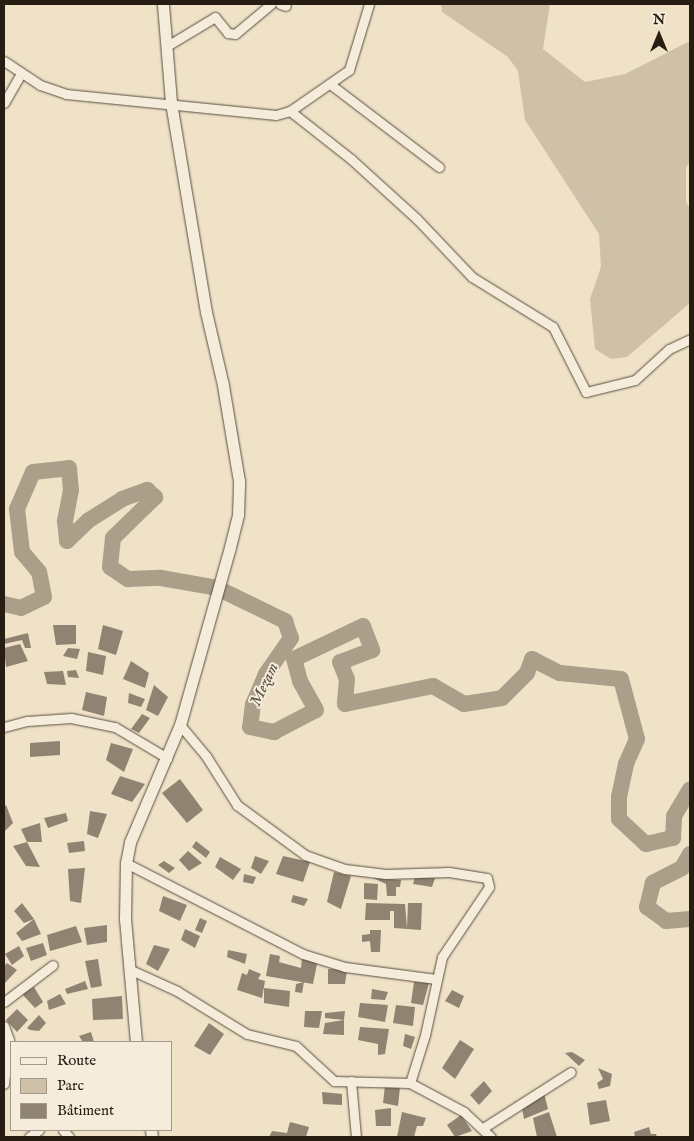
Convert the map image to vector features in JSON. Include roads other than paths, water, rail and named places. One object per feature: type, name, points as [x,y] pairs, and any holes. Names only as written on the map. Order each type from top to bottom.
[{"type":"street","points":[[136,1041],[125,919],[126,863],[130,842],[180,725],[238,515],[239,481],[223,385],[206,312],[171,102],[163,4]]},
{"type":"street","points":[[166,46],[215,17],[228,33],[235,34],[271,4]]},
{"type":"street","points":[[4,61],[40,85],[66,94],[171,102],[260,115],[290,112],[353,65],[370,4]]},
{"type":"street","points":[[4,103],[21,73]]},
{"type":"street","points":[[330,84],[439,167]]},
{"type":"street","points":[[290,112],[351,159],[409,212],[472,277],[553,327],[586,392],[635,380],[669,349],[690,339]]},
{"type":"street","points":[[4,727],[27,721],[72,718],[115,727],[167,758]]},
{"type":"street","points":[[180,725],[206,756],[237,805],[305,855],[344,869],[378,873],[449,872],[487,878],[489,887],[449,943],[436,979],[425,1035],[410,1084]]},
{"type":"street","points":[[126,863],[303,954],[346,967],[436,979]]},
{"type":"street","points":[[4,1002],[53,965]]},
{"type":"street","points":[[131,970],[177,991],[247,1034],[296,1046],[313,1058],[329,1079],[410,1084],[464,1112],[491,1137]]},
{"type":"street","points":[[4,1026],[8,1040],[4,1084]]},
{"type":"street","points":[[483,1128],[571,1072]]},
{"type":"street","points":[[351,1081],[356,1137]]},
{"type":"waterway","name":"Mezam","points":[[4,604],[21,608],[44,597],[39,572],[22,552],[17,509],[33,472],[69,468],[71,490],[65,521],[67,541],[89,520],[122,499],[147,490],[155,497],[113,538],[110,567],[128,579],[161,578],[217,588],[285,621],[291,638],[266,674],[253,704],[250,727],[274,732],[316,710],[300,681],[294,659],[363,626],[372,650],[340,662],[347,679],[345,704],[433,686],[464,704],[502,698],[527,673],[532,659],[560,673],[621,679],[637,739],[626,764],[619,797],[619,819],[646,844],[673,838],[674,816],[690,789]]},
{"type":"waterway","name":"Mezam","points":[[690,854],[682,868],[653,883],[647,907],[666,921],[690,919]]}]
